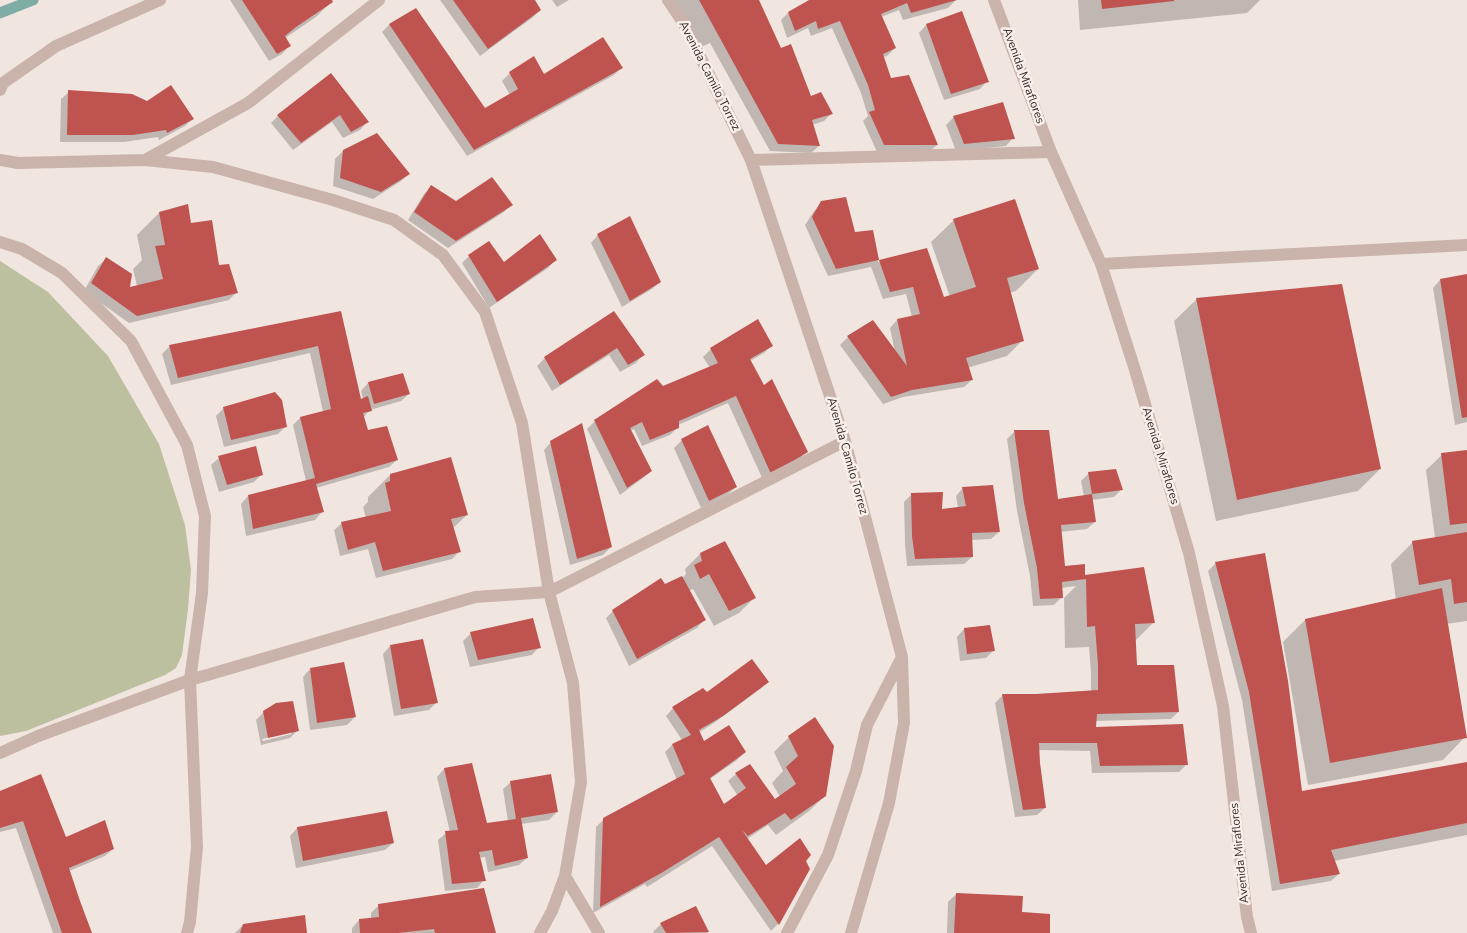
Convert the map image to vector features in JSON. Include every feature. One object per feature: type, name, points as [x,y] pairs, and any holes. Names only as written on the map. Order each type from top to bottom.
[{"type":"street","points":[[0,90],[3,83],[56,46],[160,0]]},
{"type":"street","points":[[145,160],[248,103],[379,0]]},
{"type":"street","name":"Avenida Camilo Torrez","points":[[668,0],[684,24],[751,160],[845,441],[902,657],[904,723],[889,802],[852,933]]},
{"type":"street","name":"Avenida Miraflores","points":[[994,0],[1051,152],[1101,264],[1190,553],[1223,706],[1247,917],[1251,933]]},
{"type":"street","points":[[751,160],[1051,152]]},
{"type":"street","points":[[0,160],[18,163],[145,160],[212,167],[333,200],[394,220],[443,255],[484,312],[522,423],[549,592],[573,683],[581,782],[565,876],[552,911],[540,933]]},
{"type":"street","points":[[0,242],[22,249],[62,273],[131,341],[187,445],[205,516],[202,593],[190,680],[197,847],[190,922],[187,933]]},
{"type":"street","points":[[1101,264],[1467,245]]},
{"type":"street","points":[[0,753],[38,736],[190,680],[475,597],[549,592],[845,441]]},
{"type":"street","points":[[787,933],[828,855],[856,771],[867,724],[902,657]]},
{"type":"street","points":[[565,876],[599,933]]},
{"type":"green space","points":[[0,261],[48,292],[108,356],[159,444],[185,525],[191,570],[182,655],[176,668],[165,675],[26,731],[0,736]]},
{"type":"building","points":[[242,0],[332,0],[333,2],[285,36],[291,46],[277,54]]},
{"type":"building","points":[[453,0],[535,0],[541,10],[488,49]]},
{"type":"building","points":[[699,0],[759,0],[781,48],[791,44],[811,96],[821,92],[833,114],[812,120],[820,146],[778,144]]},
{"type":"building","points":[[809,0],[957,0],[911,13],[907,3],[881,14],[896,48],[883,54],[891,78],[909,75],[938,145],[884,145],[869,112],[875,110],[868,85],[840,21],[818,29],[816,21],[795,31],[788,12]]},
{"type":"building","points":[[1101,0],[1174,0],[1174,1],[1102,9]]},
{"type":"building","points":[[416,8],[485,108],[518,89],[509,72],[534,56],[544,74],[603,37],[623,68],[474,150],[389,24]]},
{"type":"building","points":[[962,11],[989,82],[951,94],[926,24]]},
{"type":"building","points":[[331,73],[369,122],[351,132],[340,115],[301,143],[277,115]]},
{"type":"building","points":[[171,85],[194,119],[167,133],[166,130],[133,135],[67,135],[68,90],[132,94],[147,101]]},
{"type":"building","points":[[1003,102],[1015,139],[964,144],[953,116]]},
{"type":"building","points":[[377,133],[410,174],[381,192],[340,178],[343,150]]},
{"type":"building","points":[[492,177],[513,205],[456,241],[414,212],[431,185],[456,201]]},
{"type":"building","points":[[846,197],[855,232],[873,230],[879,260],[836,269],[812,217],[821,201]]},
{"type":"building","points":[[1015,199],[1039,269],[1007,278],[1024,341],[966,358],[973,380],[912,390],[891,397],[847,336],[873,320],[907,366],[897,319],[920,314],[913,287],[890,292],[879,260],[927,248],[944,297],[976,287],[953,219]]},
{"type":"building","points":[[188,204],[191,223],[212,220],[219,265],[229,264],[238,293],[137,316],[91,283],[106,257],[132,274],[130,287],[163,279],[155,246],[165,245],[159,212]]},
{"type":"building","points":[[630,216],[661,282],[630,301],[597,234]]},
{"type":"building","points":[[540,234],[557,260],[497,302],[468,255],[489,241],[504,262]]},
{"type":"building","points":[[1467,274],[1467,417],[1462,418],[1440,279]]},
{"type":"building","points":[[1342,284],[1381,469],[1237,500],[1196,298]]},
{"type":"building","points":[[341,311],[361,399],[368,396],[372,411],[363,413],[368,430],[387,426],[398,460],[316,484],[324,512],[253,529],[248,495],[315,478],[300,417],[331,409],[318,346],[178,378],[169,345]]},
{"type":"building","points":[[614,311],[645,355],[628,365],[617,348],[560,385],[544,357]]},
{"type":"building","points":[[758,319],[773,346],[750,359],[764,385],[772,379],[808,452],[771,474],[736,396],[679,421],[679,428],[650,440],[642,422],[630,428],[652,471],[627,488],[594,420],[657,379],[663,386],[718,363],[710,348]]},
{"type":"building","points":[[403,373],[410,394],[374,404],[368,382]]},
{"type":"building","points":[[275,392],[282,400],[287,427],[231,440],[223,407]]},
{"type":"building","points":[[582,423],[612,547],[577,559],[550,441]]},
{"type":"building","points":[[708,425],[737,487],[709,501],[681,439]]},
{"type":"building","points":[[1014,430],[1049,430],[1058,499],[1092,494],[1096,522],[1061,525],[1065,566],[1085,564],[1085,575],[1144,567],[1155,623],[1135,624],[1137,665],[1174,665],[1179,712],[1097,714],[1096,727],[1183,724],[1188,765],[1100,766],[1097,743],[1039,743],[1046,808],[1023,810],[1002,694],[1098,690],[1098,665],[1095,626],[1087,627],[1086,579],[1062,582],[1063,598],[1040,599],[1037,568],[1024,503]]},
{"type":"building","points":[[256,446],[263,475],[227,485],[218,456]]},
{"type":"building","points":[[1467,450],[1467,523],[1450,525],[1441,453]]},
{"type":"building","points":[[451,457],[468,515],[451,519],[461,552],[383,571],[375,542],[348,550],[341,522],[391,511],[385,483],[390,481],[390,474]]},
{"type":"building","points":[[1116,469],[1123,490],[1092,494],[1088,472]]},
{"type":"building","points":[[993,485],[1000,532],[972,533],[973,557],[915,559],[912,536],[911,493],[943,492],[942,509],[966,506],[962,487]]},
{"type":"building","points":[[1467,532],[1467,602],[1454,604],[1451,579],[1419,585],[1412,541]]},
{"type":"building","points":[[725,541],[756,598],[729,611],[709,574],[700,579],[694,565],[702,561],[700,553]]},
{"type":"building","points":[[1265,553],[1288,681],[1302,791],[1467,762],[1467,823],[1331,850],[1340,874],[1280,884],[1249,692],[1215,562]]},
{"type":"building","points":[[682,576],[706,620],[637,659],[612,610],[661,578],[665,584]]},
{"type":"building","points":[[1442,588],[1467,738],[1330,763],[1305,619]]},
{"type":"building","points":[[533,618],[541,648],[478,660],[470,632]]},
{"type":"building","points":[[990,625],[995,651],[967,654],[964,628]]},
{"type":"building","points":[[423,639],[438,703],[401,709],[390,645]]},
{"type":"building","points":[[752,659],[769,682],[723,716],[699,730],[704,741],[729,725],[746,752],[710,778],[724,804],[746,788],[735,773],[750,764],[775,799],[796,784],[786,767],[798,756],[788,736],[815,717],[834,746],[826,796],[791,820],[785,813],[748,836],[742,830],[766,865],[800,838],[811,855],[806,861],[810,869],[779,925],[719,837],[663,872],[600,907],[603,818],[685,774],[672,744],[691,735],[672,707],[703,688],[707,692]]},
{"type":"building","points":[[344,662],[356,717],[317,723],[310,668]]},
{"type":"building","points":[[293,701],[299,731],[268,738],[263,711],[276,703]]},
{"type":"building","points":[[472,763],[487,823],[516,819],[510,781],[551,774],[558,812],[521,818],[528,858],[495,866],[492,850],[479,852],[486,881],[452,884],[445,831],[458,830],[444,768]]},
{"type":"building","points":[[41,774],[66,837],[105,820],[114,849],[69,868],[92,933],[62,933],[23,821],[0,828],[0,791]]},
{"type":"building","points":[[387,811],[394,843],[303,861],[297,827]]},
{"type":"building","points":[[484,888],[496,933],[435,933],[434,929],[398,933],[360,933],[359,919],[379,917],[378,904]]},
{"type":"building","points":[[956,893],[1023,896],[1022,912],[1050,914],[1050,933],[954,933]]},
{"type":"building","points":[[696,906],[709,932],[666,933],[660,923]]},
{"type":"building","points":[[305,915],[307,933],[240,933],[243,924]]},
{"type":"waterway","points":[[0,13],[33,0]]}]
